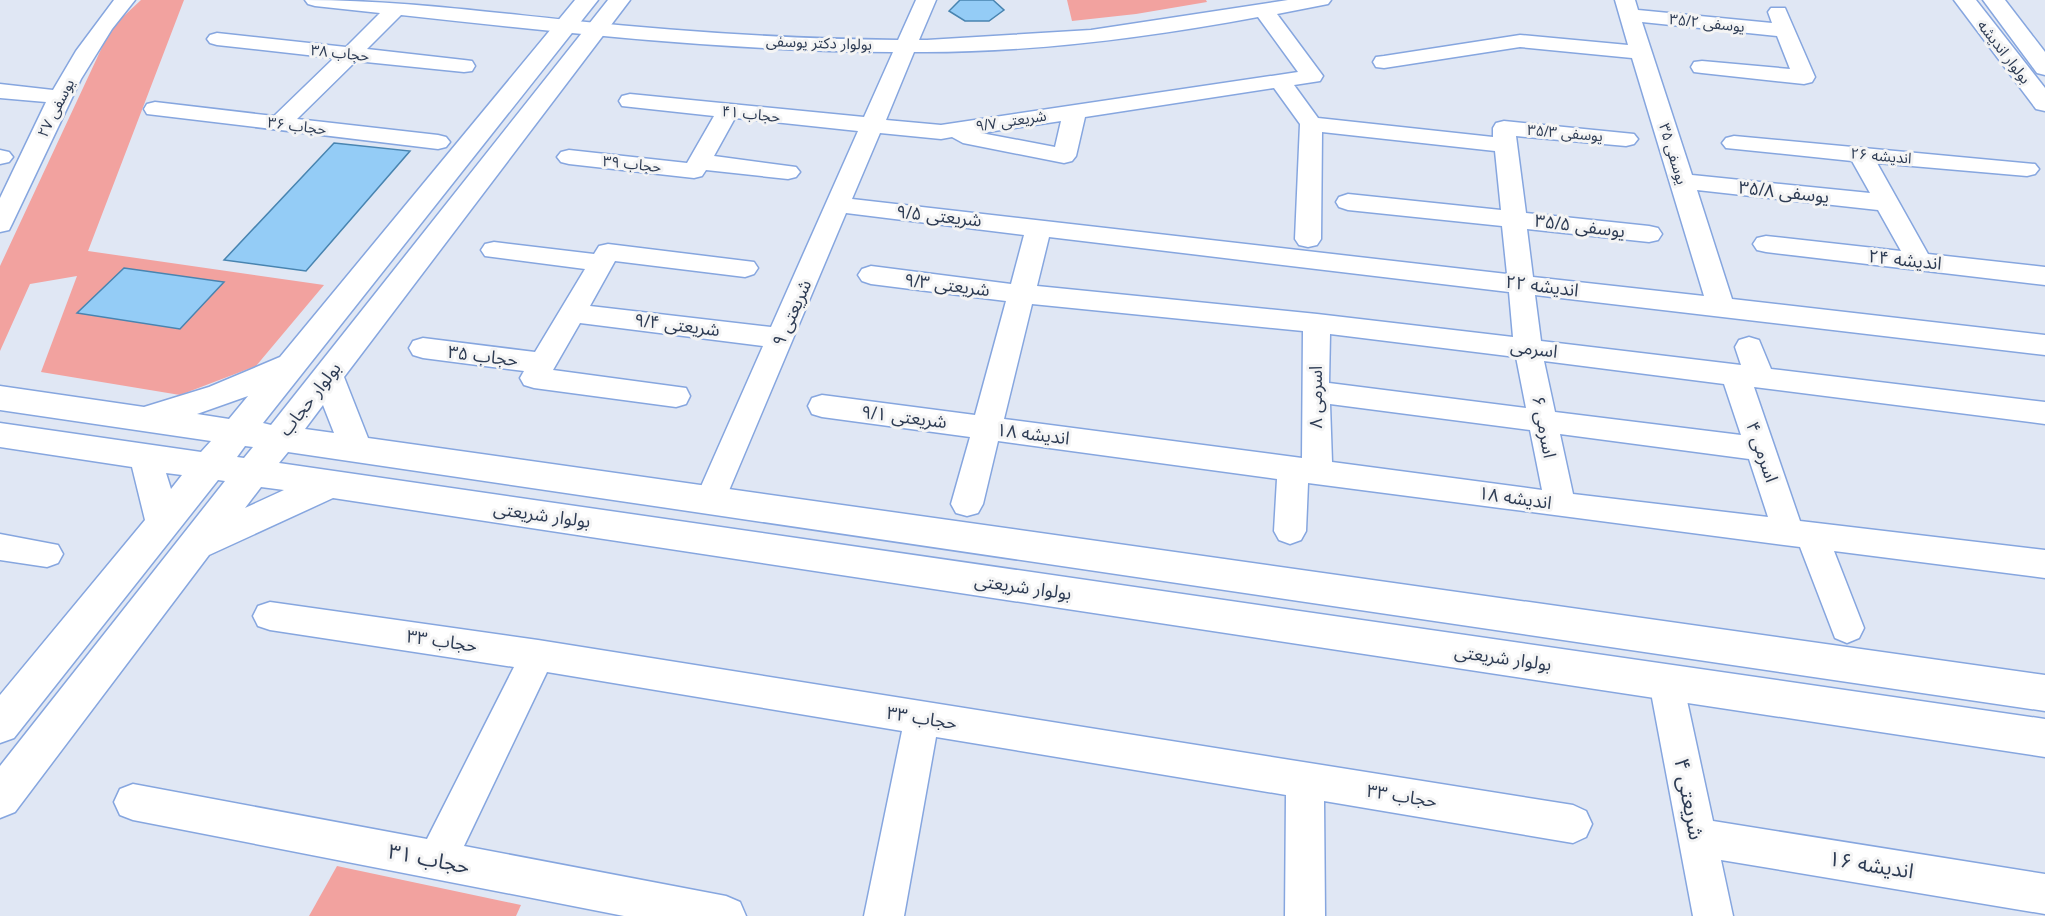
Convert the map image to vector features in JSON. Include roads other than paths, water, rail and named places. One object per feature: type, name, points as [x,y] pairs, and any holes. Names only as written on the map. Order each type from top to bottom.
[{"type":"main road","name":"بولوار اندیشه","points":[[1965,0],[2045,104]]},
{"type":"main road","name":"بولوار اندیشه","points":[[1994,0],[2045,68]]},
{"type":"main road","name":"بولوار حجاب","points":[[0,725],[292,363],[592,14]]},
{"type":"main road","name":"بولوار حجاب","points":[[0,798],[328,376],[592,14]]},
{"type":"main road","points":[[145,419],[220,395],[292,363]]},
{"type":"main road","points":[[328,376],[356,449]]},
{"type":"main road","points":[[0,398],[2045,693]]},
{"type":"main road","name":"بولوار شریعتی","points":[[0,435],[2045,738]]},
{"type":"main road","points":[[145,456],[164,522]]},
{"type":"main road","points":[[196,546],[331,484]]},
{"type":"street","name":"یوسفی ۲۷","points":[[0,224],[59,97],[104,24],[125,0]]},
{"type":"street","name":"بولوار دکتر یوسفی","points":[[315,0],[397,8],[592,14]]},
{"type":"street","name":"بولوار دکتر یوسفی","points":[[437,0],[592,14],[817,45],[908,40],[1014,43],[1116,34],[1250,3],[1321,0]]},
{"type":"street","name":"شریعتی ۹","points":[[710,500],[840,205],[908,40],[927,0]]},
{"type":"street","name":"شریعتی ۹/۷","points":[[873,126],[940,132],[1312,76],[1250,3]]},
{"type":"street","name":"یوسفی ۳۵/۲","points":[[1627,7],[1781,21],[1804,77],[1702,67]]},
{"type":"street","name":"یوسفی ۳۵","points":[[1627,7],[1721,307]]},
{"type":"street","points":[[279,124],[397,8]]},
{"type":"street","name":"حجاب ۳۸","points":[[217,39],[464,66]]},
{"type":"street","points":[[1384,62],[1520,41],[1641,52]]},
{"type":"street","points":[[1279,80],[1311,124],[1308,239]]},
{"type":"street","points":[[0,91],[59,97]]},
{"type":"street","name":"حجاب ۴۱","points":[[630,101],[873,126]]},
{"type":"street","name":"حجاب ۳۶","points":[[155,109],[438,142]]},
{"type":"street","points":[[697,167],[728,111]]},
{"type":"street","points":[[940,132],[1064,156],[1076,111]]},
{"type":"street","name":"یوسفی ۳۵/۳","points":[[1311,124],[1506,136],[1626,139]]},
{"type":"street","name":"اسرمی ۶","points":[[1506,136],[1512,218],[1528,349],[1560,505]]},
{"type":"street","name":"اندیشه ۲۶","points":[[1734,143],[2027,169]]},
{"type":"street","points":[[1860,154],[1919,261]]},
{"type":"street","name":"حجاب ۳۹","points":[[569,158],[788,172]]},
{"type":"street","name":"یوسفی ۳۵/۸","points":[[1681,181],[1887,203]]},
{"type":"street","name":"یوسفی ۳۵/۵","points":[[1348,202],[1649,234]]},
{"type":"street","name":"شریعتی ۹/۵","points":[[840,205],[1040,227]]},
{"type":"street","points":[[967,504],[1040,227]]},
{"type":"street","name":"اندیشه ۲۲","points":[[1040,227],[2044,347]]},
{"type":"street","name":"اندیشه ۲۴","points":[[1766,244],[2045,276]]},
{"type":"street","points":[[494,250],[602,263]]},
{"type":"street","points":[[676,396],[534,378],[608,252],[745,268]]},
{"type":"street","name":"شریعتی ۹/۳","points":[[871,275],[1022,294]]},
{"type":"street","name":"اسرمی","points":[[1022,294],[1317,323],[2045,412]]},
{"type":"street","name":"شریعتی ۹/۴","points":[[572,313],[781,338]]},
{"type":"street","name":"اسرمی ۸","points":[[1290,531],[1305,469],[1315,392],[1317,323]]},
{"type":"street","name":"اسرمی ۴","points":[[1749,347],[1747,374],[1761,449],[1847,628]]},
{"type":"street","name":"حجاب ۳۵","points":[[423,348],[543,363]]},
{"type":"street","points":[[1315,392],[1761,449]]},
{"type":"street","name":"شریعتی ۹/۱","points":[[822,406],[986,428]]},
{"type":"street","name":"اندیشه ۱۸","points":[[986,428],[1560,505],[1800,532],[2045,564]]},
{"type":"street","points":[[0,547],[47,554]]},
{"type":"street","name":"حجاب ۳۳","points":[[270,616],[538,655],[1574,824]]},
{"type":"street","points":[[437,860],[538,655]]},
{"type":"street","name":"شریعتی ۴","points":[[1666,682],[1713,916]]},
{"type":"street","points":[[884,916],[922,718]]},
{"type":"street","points":[[1305,781],[1305,916]]},
{"type":"street","name":"حجاب ۳۱","points":[[133,802],[726,916]]},
{"type":"street","name":"اندیشه ۱۶","points":[[1697,837],[2045,894]]}]
